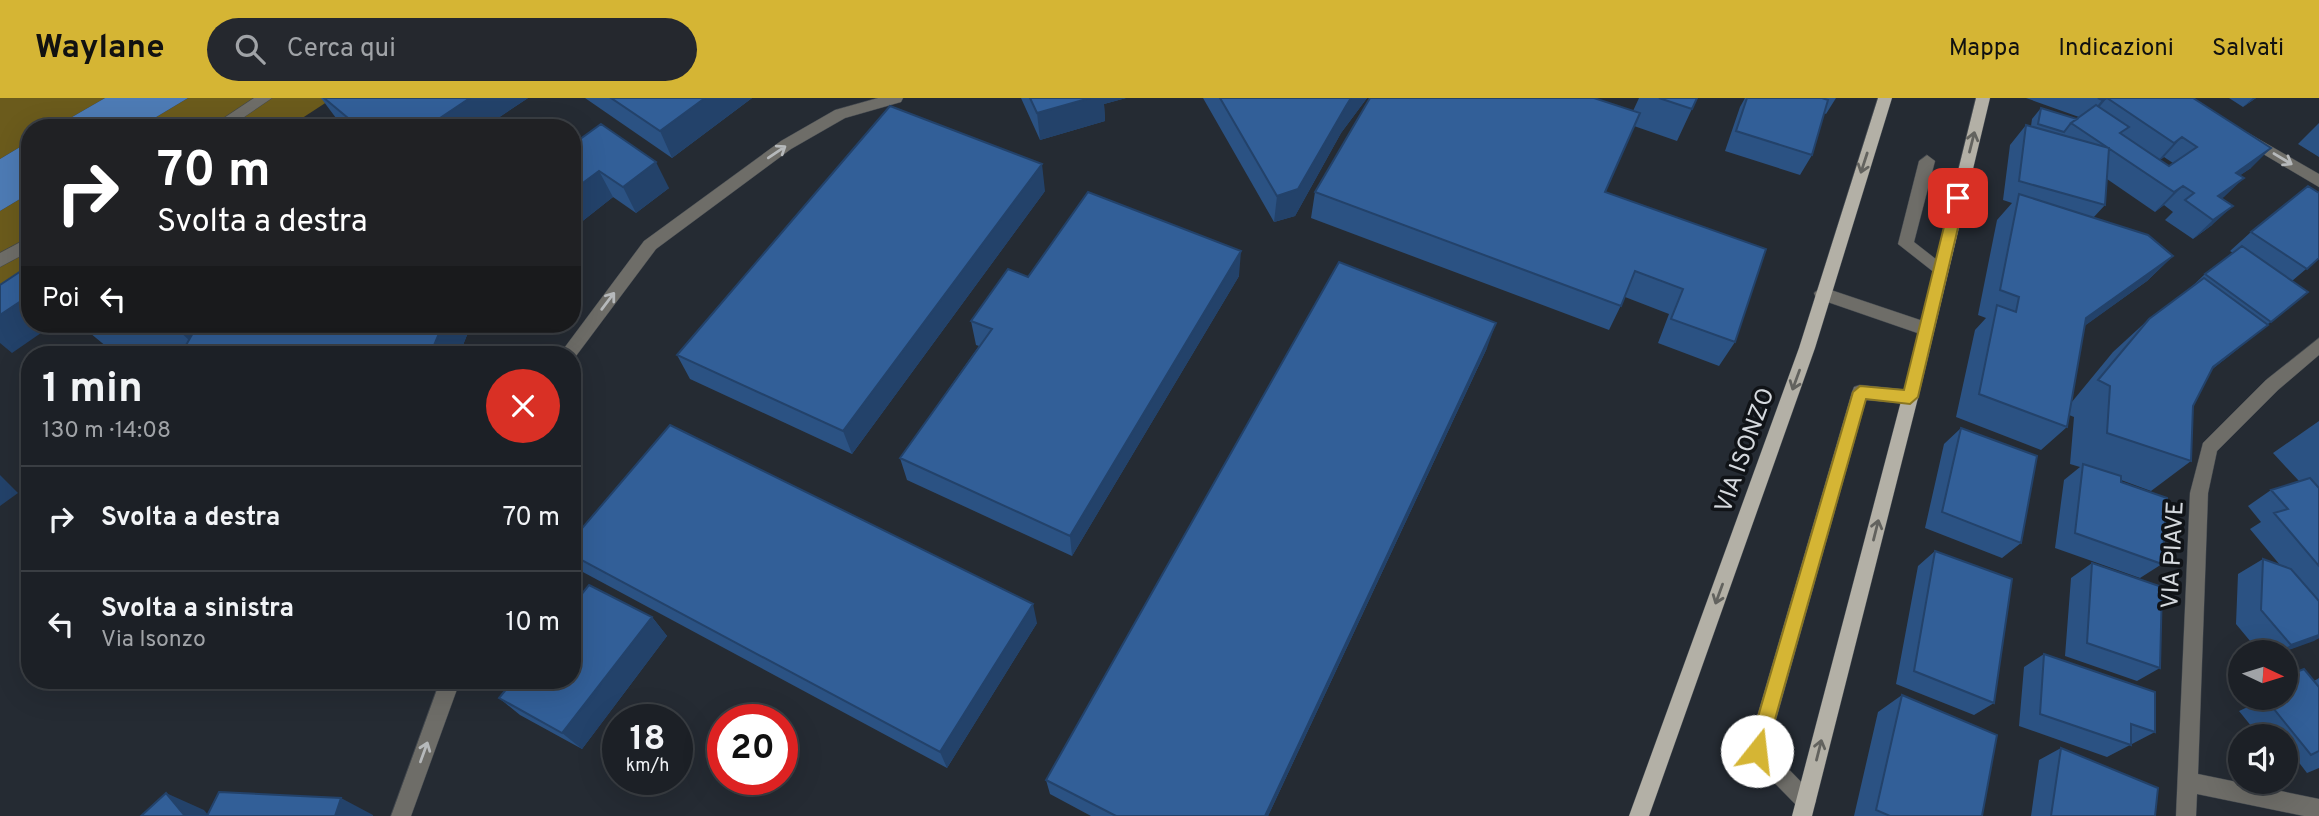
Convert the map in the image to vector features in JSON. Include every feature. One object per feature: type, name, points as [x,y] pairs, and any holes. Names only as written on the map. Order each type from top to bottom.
[{"type":"main road","name":"VIA ISONZO","points":[[1639,816],[1807,348],[1885,98]]},
{"type":"main road","points":[[1804,808],[1910,397],[1983,98]]},
{"type":"street","points":[[231,119],[265,98]]},
{"type":"street","points":[[574,346],[650,245],[786,145],[841,114],[896,98]]},
{"type":"street","points":[[2239,133],[2319,181]]},
{"type":"street","points":[[1927,161],[1906,244],[1940,271]]},
{"type":"street","points":[[0,261],[21,248]]},
{"type":"street","points":[[1822,293],[1926,329]]},
{"type":"street","name":"VIA PIAVE","points":[[2186,816],[2199,493],[2209,448],[2272,385],[2319,345]]},
{"type":"street","points":[[1804,808],[1757,751],[1860,392],[1910,397]]},
{"type":"street","points":[[401,816],[447,689]]},
{"type":"street","points":[[2188,782],[2319,809]]},
{"type":"shaded area","points":[[0,98],[105,98],[69,119],[21,119],[21,146],[0,159]]},
{"type":"shaded area","points":[[188,98],[333,98],[301,119],[153,119]]},
{"type":"shaded area","points":[[21,198],[21,299],[0,312],[0,211]]},
{"type":"water","points":[[105,98],[188,98],[153,119],[69,119]]},
{"type":"water","points":[[21,146],[21,198],[0,211],[0,159]]},
{"type":"building","points":[[324,98],[470,98],[438,119],[349,119]]},
{"type":"building","points":[[611,98],[705,98],[660,131]]},
{"type":"building","points":[[1030,98],[1090,98],[1037,113]]},
{"type":"building","points":[[1220,98],[1351,98],[1298,189],[1277,196]]},
{"type":"building","points":[[1370,98],[1594,98],[1640,113],[1605,192],[1766,249],[1735,342],[1671,319],[1683,289],[1635,271],[1621,306],[1315,192]]},
{"type":"building","points":[[1659,98],[1697,98],[1692,109]]},
{"type":"building","points":[[1747,98],[1828,100],[1812,155],[1736,131]]},
{"type":"building","points":[[2107,98],[2193,98],[2271,148],[2236,173],[2244,178],[2218,196],[2233,206],[2213,220],[2185,200],[2194,193],[2183,186],[2174,192],[2071,123],[2096,105],[2129,127],[2120,133],[2169,166],[2197,147],[2182,137],[2174,143]]},
{"type":"building","points":[[890,106],[1042,164],[843,431],[677,355]]},
{"type":"building","points":[[2041,108],[2077,119],[2064,132],[2038,124]]},
{"type":"building","points":[[601,124],[656,162],[623,187],[599,171],[581,184],[581,138]]},
{"type":"building","points":[[2026,125],[2109,148],[2105,205],[2019,181]]},
{"type":"building","points":[[2308,186],[2319,193],[2319,258],[2307,269],[2251,232]]},
{"type":"building","points":[[1088,192],[1241,251],[1070,536],[900,458],[992,329],[971,321],[1008,269],[1028,277]]},
{"type":"building","points":[[2019,194],[2148,235],[2173,256],[2086,318],[2067,427],[1979,394],[1997,305],[2016,312],[2019,297],[2000,290]]},
{"type":"building","points":[[2242,246],[2308,292],[2271,322],[2205,274]]},
{"type":"building","points":[[1339,262],[1496,323],[1265,816],[1116,816],[1046,780]]},
{"type":"building","points":[[21,271],[21,301],[0,315],[0,285]]},
{"type":"building","points":[[2204,278],[2268,325],[2213,367],[2193,406],[2191,461],[2107,433],[2110,386],[2098,380],[2149,319]]},
{"type":"building","points":[[193,333],[439,333],[434,346],[186,346]]},
{"type":"building","points":[[670,425],[1033,604],[940,752],[581,560],[581,529]]},
{"type":"building","points":[[1961,428],[2037,456],[2021,543],[1942,512]]},
{"type":"building","points":[[2083,464],[2121,476],[2121,482],[2167,498],[2162,564],[2075,533]]},
{"type":"building","points":[[2310,478],[2319,488],[2319,566],[2274,513],[2288,509],[2271,490]]},
{"type":"building","points":[[1935,551],[2012,579],[1994,703],[1914,671]]},
{"type":"building","points":[[2263,559],[2291,569],[2319,601],[2319,635],[2298,642],[2298,640],[2287,640],[2261,610]]},
{"type":"building","points":[[2092,563],[2162,587],[2160,668],[2087,643]]},
{"type":"building","points":[[589,585],[652,617],[562,733],[499,698],[506,689],[581,689],[581,595]]},
{"type":"building","points":[[2044,654],[2155,692],[2155,732],[2131,724],[2131,745],[2040,714]]},
{"type":"building","points":[[2304,669],[2319,687],[2319,751],[2311,755],[2298,739],[2298,724],[2286,724],[2275,710],[2298,710],[2298,671]]},
{"type":"building","points":[[1902,695],[1997,735],[1982,816],[1890,816],[1876,810]]},
{"type":"building","points":[[2061,748],[2158,788],[2155,816],[2051,816]]},
{"type":"building","points":[[219,792],[341,798],[335,816],[207,816]]},
{"type":"building","points":[[166,793],[185,816],[141,816]]},
{"type":"route","points":[[1757,751],[1860,392],[1910,397],[1958,198]]}]
